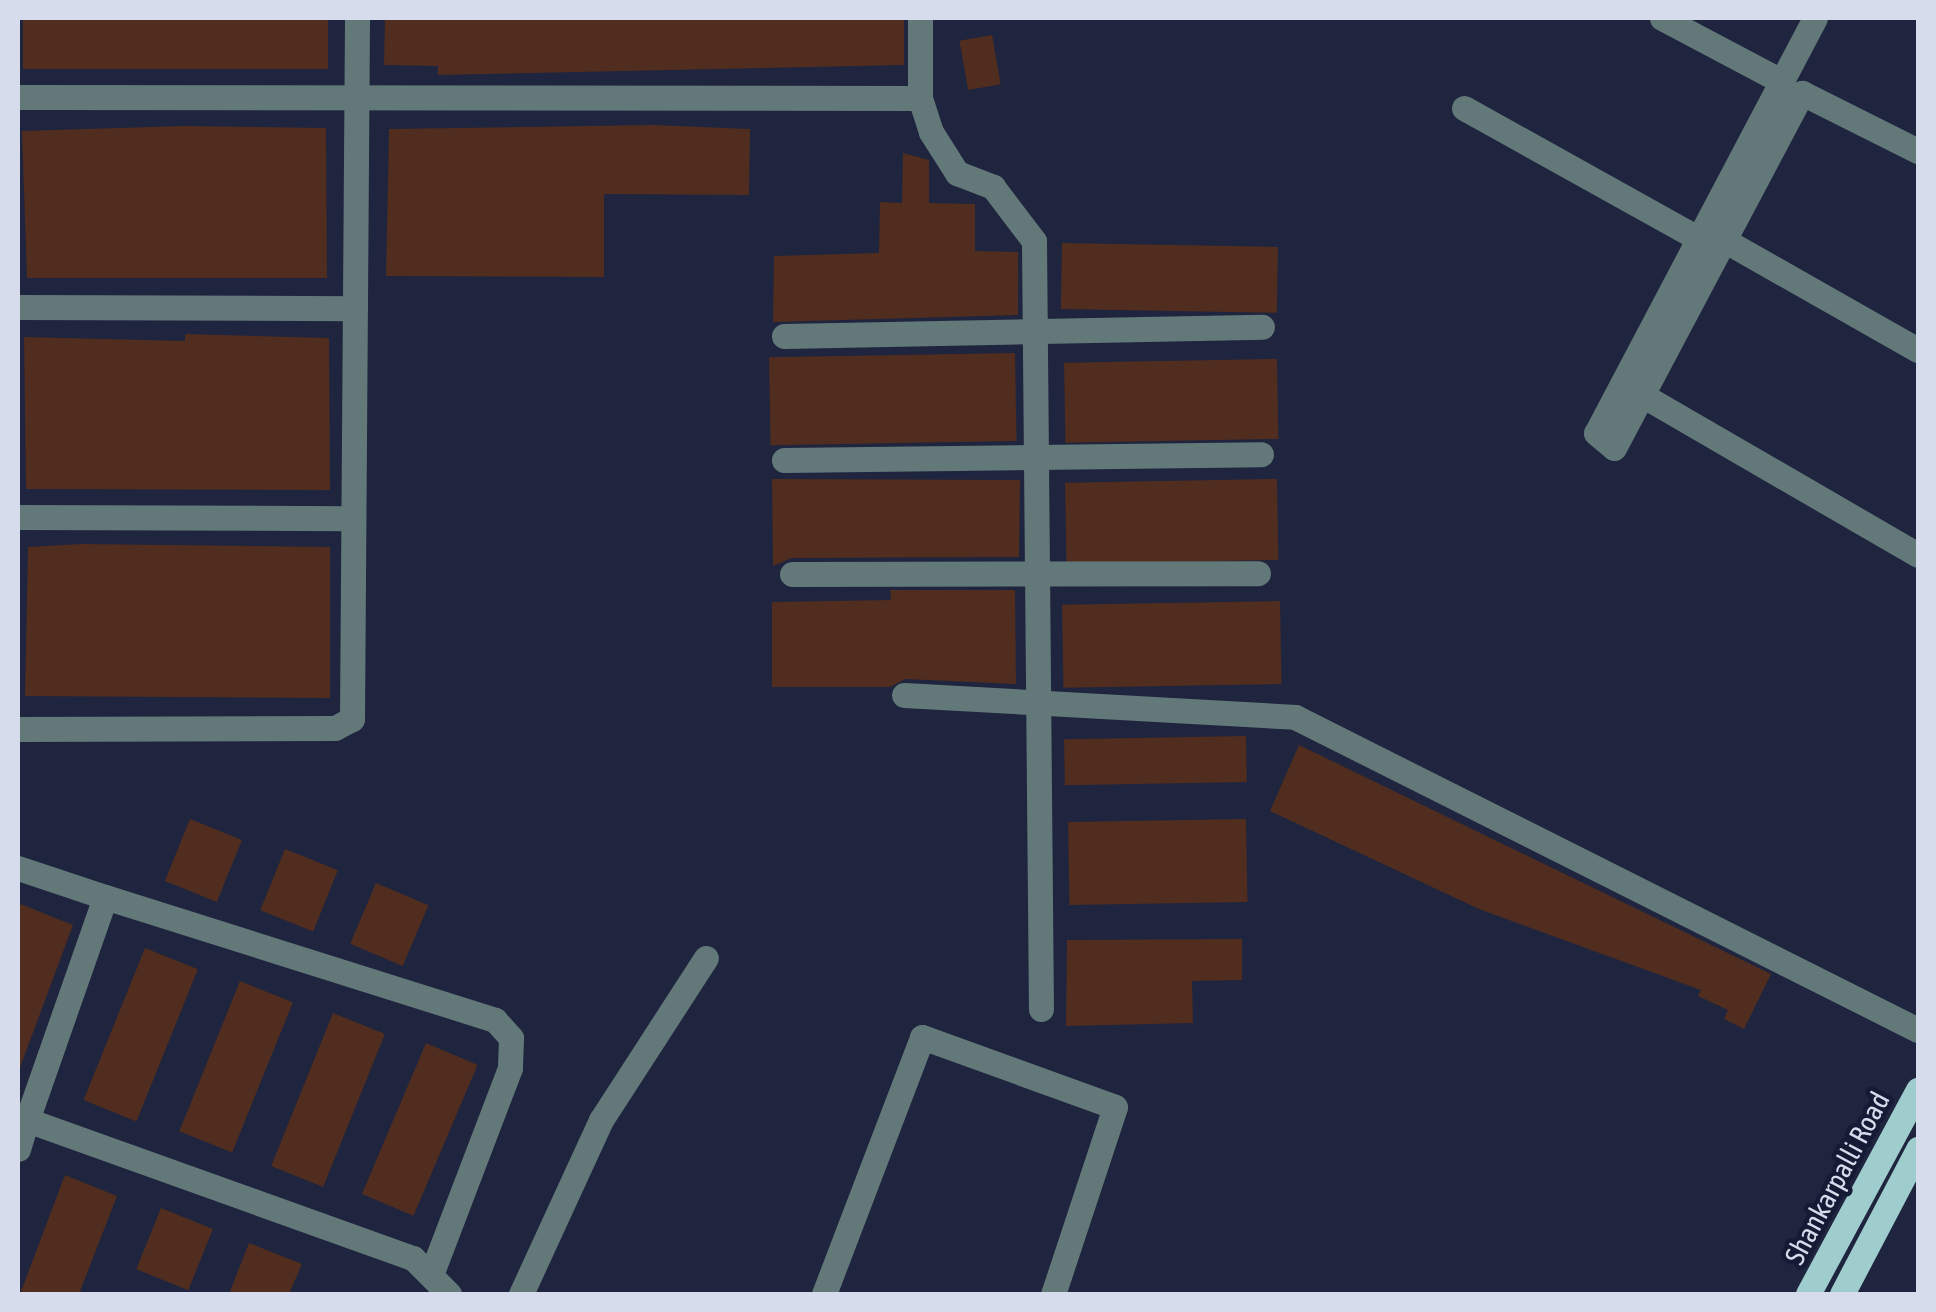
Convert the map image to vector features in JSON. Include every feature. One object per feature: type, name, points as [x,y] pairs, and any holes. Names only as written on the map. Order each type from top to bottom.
[{"type":"main road","name":"Shankarpalli Road","points":[[1808,1294],[1918,1090]]},
{"type":"main road","points":[[1842,1294],[1918,1149]]},
{"type":"street","points":[[18,728],[343,726],[356,705],[353,518],[357,18]]},
{"type":"street","points":[[920,18],[920,98],[957,173],[993,187],[1034,242],[1041,1009]]},
{"type":"street","points":[[1662,18],[1781,82]]},
{"type":"street","points":[[1815,18],[1781,82],[1711,239],[1642,395],[1614,448],[1596,433],[1711,239],[1802,94],[1918,151]]},
{"type":"street","points":[[18,97],[920,98]]},
{"type":"street","points":[[1464,108],[1918,350]]},
{"type":"street","points":[[18,307],[355,308]]},
{"type":"street","points":[[784,336],[1262,327]]},
{"type":"street","points":[[1642,395],[1918,555]]},
{"type":"street","points":[[784,460],[1036,460],[1261,454]]},
{"type":"street","points":[[18,517],[353,518]]},
{"type":"street","points":[[792,574],[1258,573]]},
{"type":"street","points":[[904,695],[1295,716],[1918,1030]]},
{"type":"street","points":[[18,868],[494,1020],[511,1038],[510,1068],[432,1272]]},
{"type":"street","points":[[18,1149],[22,1118],[105,897]]},
{"type":"street","points":[[522,1294],[601,1120],[706,958]]},
{"type":"street","points":[[824,1294],[922,1037],[1115,1108],[1053,1294]]},
{"type":"street","points":[[22,1118],[413,1258],[432,1272],[449,1294]]},
{"type":"building","points":[[23,18],[328,18],[328,69],[23,69]]},
{"type":"building","points":[[385,18],[904,18],[904,65],[438,75],[438,66],[384,65]]},
{"type":"building","points":[[992,35],[1001,84],[968,90],[960,41]]},
{"type":"building","points":[[653,125],[750,129],[749,195],[604,194],[604,277],[386,276],[389,129]]},
{"type":"building","points":[[183,126],[326,128],[327,278],[27,278],[22,131]]},
{"type":"building","points":[[903,153],[929,160],[929,203],[975,204],[975,251],[1018,252],[1018,315],[773,322],[774,256],[879,253],[880,202],[902,203]]},
{"type":"building","points":[[1062,243],[1278,247],[1277,313],[1061,309]]},
{"type":"building","points":[[185,334],[329,338],[330,490],[26,489],[24,337],[185,341]]},
{"type":"building","points":[[1015,353],[1017,441],[771,445],[769,357]]},
{"type":"building","points":[[1277,359],[1278,439],[1065,443],[1064,363]]},
{"type":"building","points":[[772,479],[1020,480],[1019,557],[792,558],[773,566]]},
{"type":"building","points":[[1277,479],[1278,560],[1066,564],[1065,483]]},
{"type":"building","points":[[28,547],[330,547],[330,698],[25,696]]},
{"type":"building","points":[[890,590],[1015,590],[1016,684],[905,679],[890,687],[772,687],[772,602],[891,600]]},
{"type":"building","points":[[1280,601],[1281,684],[1063,688],[1062,605]]},
{"type":"building","points":[[1246,736],[1247,782],[1065,785],[1064,739]]},
{"type":"building","points":[[1299,745],[1771,974],[1744,1029],[1724,1019],[1728,1010],[1698,996],[1701,990],[1479,909],[1270,811]]},
{"type":"building","points":[[190,819],[242,840],[217,902],[165,881]]},
{"type":"building","points":[[1246,819],[1247,902],[1069,905],[1068,822]]},
{"type":"building","points":[[285,849],[338,870],[313,932],[260,910]]},
{"type":"building","points":[[376,883],[428,905],[403,966],[350,944]]},
{"type":"building","points":[[18,903],[73,925],[19,1070],[18,1070]]},
{"type":"building","points":[[1242,939],[1242,980],[1192,981],[1193,1023],[1066,1026],[1067,940]]},
{"type":"building","points":[[145,948],[198,969],[136,1121],[84,1100]]},
{"type":"building","points":[[240,981],[293,1002],[232,1153],[179,1131]]},
{"type":"building","points":[[333,1013],[385,1034],[323,1187],[271,1166]]},
{"type":"building","points":[[426,1043],[478,1065],[413,1216],[362,1194]]},
{"type":"building","points":[[65,1175],[117,1196],[79,1294],[20,1294]]},
{"type":"building","points":[[161,1208],[213,1229],[188,1290],[136,1269]]},
{"type":"building","points":[[249,1243],[302,1264],[289,1294],[229,1294]]}]
